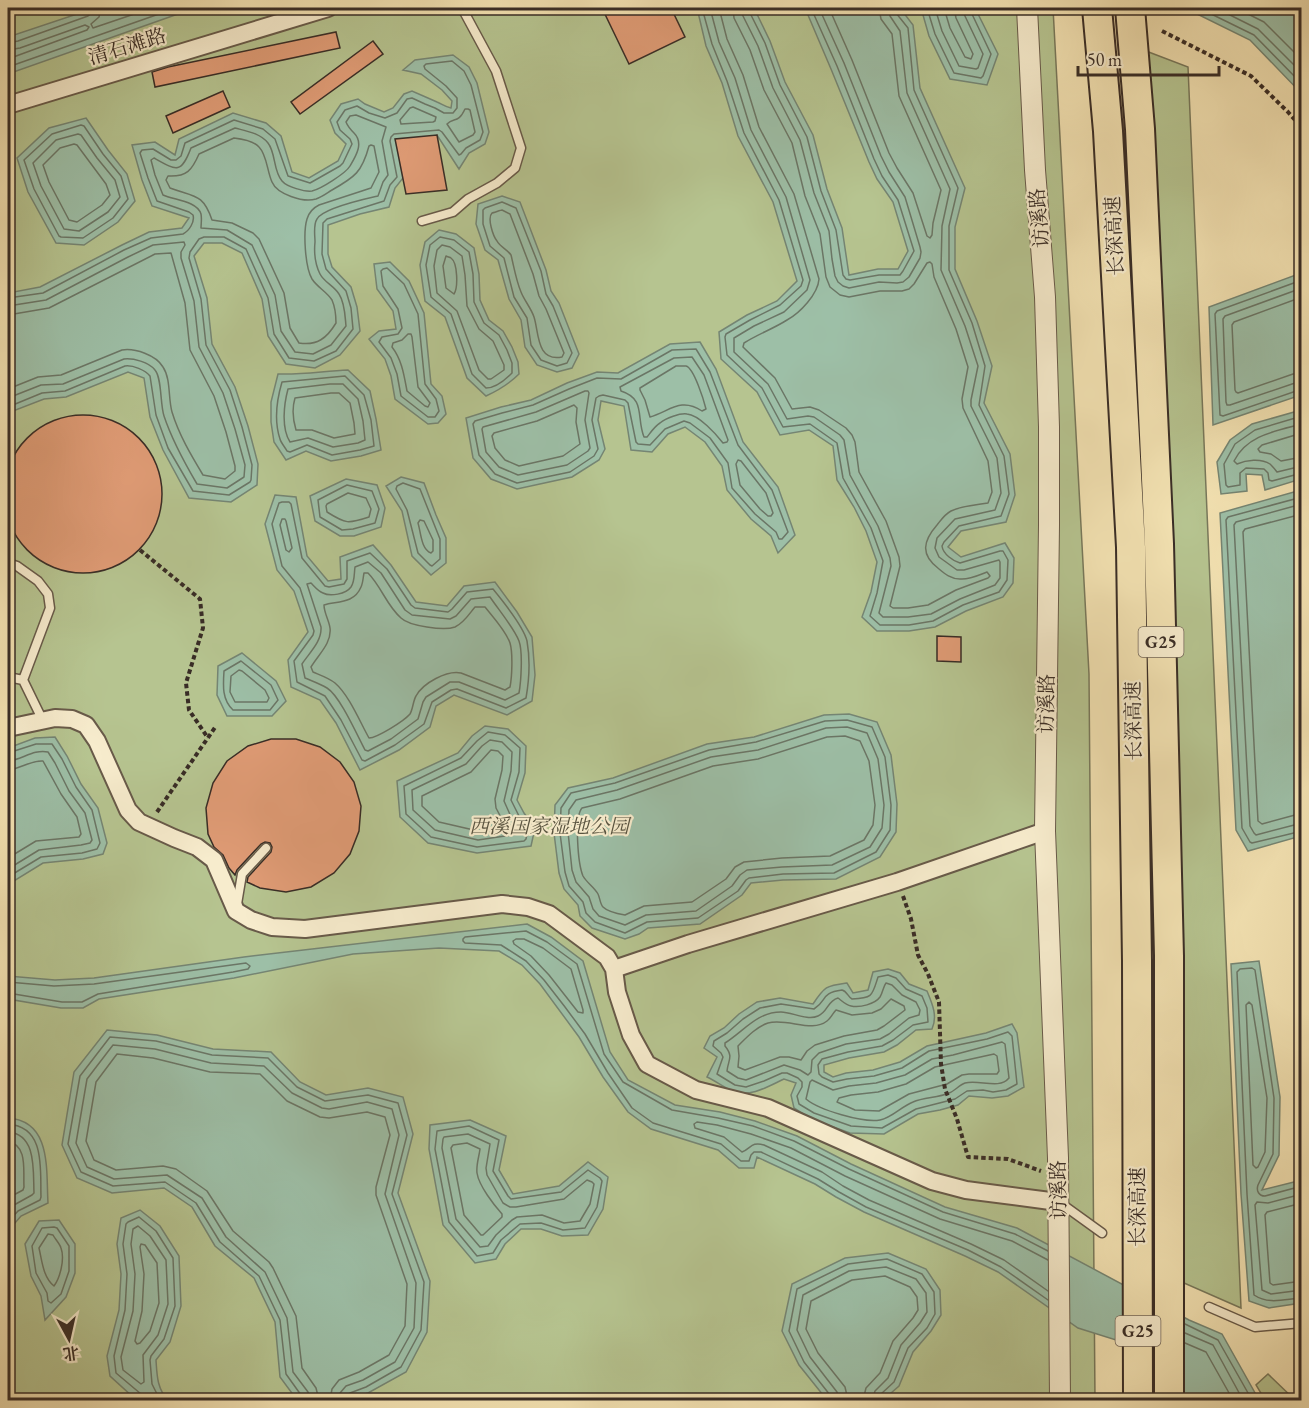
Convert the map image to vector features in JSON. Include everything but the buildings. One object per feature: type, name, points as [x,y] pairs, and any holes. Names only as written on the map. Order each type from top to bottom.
[{"type":"highway","name":"长深高速","points":[[1097,8],[1109,143],[1131,547],[1137,961],[1138,1401]]},
{"type":"highway","name":"长深高速","points":[[1130,8],[1140,129],[1159,544],[1169,956],[1169,1401]]},
{"type":"street","name":"清石滩路","points":[[8,105],[328,8]]},
{"type":"street","name":"访溪路","points":[[1027,8],[1035,170],[1045,297],[1049,427],[1045,831],[1058,1178],[1060,1401]]},
{"type":"street","points":[[8,728],[55,718],[72,719],[86,725],[97,741],[128,810],[139,822],[197,847],[214,860],[236,911],[251,920],[272,927],[305,929],[502,904],[528,907],[549,914],[607,957],[614,969],[617,992],[631,1035],[647,1064],[696,1090],[768,1108],[932,1181],[966,1190],[1058,1202]]},
{"type":"street","points":[[614,969],[688,944],[897,882],[1045,831]]},
{"type":"lane","points":[[422,221],[453,212],[497,183],[515,168],[521,148],[496,71],[462,8]]},
{"type":"lane","points":[[8,563],[17,566],[38,581],[48,594],[50,608],[23,680],[43,721]]},
{"type":"lane","points":[[8,677],[23,680]]},
{"type":"lane","points":[[236,911],[242,874],[266,848]]},
{"type":"lane","points":[[1058,1202],[1102,1233]]},
{"type":"lane","points":[[1209,1307],[1255,1327],[1302,1323]]},
{"type":"path","points":[[1162,31],[1251,76],[1302,128]]},
{"type":"path","points":[[140,550],[200,599],[202,628],[186,683],[189,710],[208,738]]},
{"type":"path","points":[[147,826],[216,726]]},
{"type":"path","points":[[897,882],[906,900],[918,955],[939,1002],[941,1064],[945,1089],[968,1156],[1008,1159],[1058,1178]]},
{"type":"green space","name":"西溪国家湿地公园","points":[[8,8],[1053,8],[1089,674],[1095,1400],[8,1400]]},
{"type":"green space","points":[[1146,51],[1188,67],[1241,1308],[1184,1283]]},
{"type":"green space","points":[[1268,1374],[1295,1400],[1265,1400],[1256,1385]]},
{"type":"water","points":[[95,8],[195,8],[8,74],[8,37]]},
{"type":"water","points":[[697,8],[754,8],[770,41],[785,82],[813,135],[827,189],[842,228],[849,275],[878,269],[898,269],[908,251],[893,202],[877,179],[869,162],[805,8],[900,8],[913,25],[920,88],[965,188],[955,227],[955,269],[977,321],[992,366],[984,403],[1010,454],[1015,495],[1006,522],[961,531],[948,547],[961,557],[1005,543],[1014,558],[1013,583],[1003,597],[966,611],[935,627],[909,631],[877,631],[862,617],[871,592],[877,562],[866,531],[837,480],[833,446],[809,430],[780,435],[757,392],[721,359],[719,332],[777,301],[797,281],[773,202],[738,136],[722,83],[706,46]]},
{"type":"water","points":[[921,8],[975,8],[998,54],[987,85],[950,79],[929,36]]},
{"type":"water","points":[[1185,8],[1301,8],[1301,93],[1250,40]]},
{"type":"water","points":[[453,55],[469,67],[477,83],[489,132],[485,144],[469,153],[459,169],[437,135],[395,188],[389,207],[328,225],[328,254],[332,267],[351,287],[357,307],[360,331],[340,355],[315,368],[286,364],[268,336],[262,299],[242,253],[222,243],[204,243],[194,256],[207,298],[212,344],[235,387],[248,426],[258,464],[257,485],[231,502],[189,498],[163,450],[150,417],[144,378],[128,372],[66,397],[44,399],[8,413],[8,293],[40,287],[149,232],[182,228],[189,218],[152,206],[132,145],[155,142],[175,155],[179,139],[233,113],[266,123],[281,136],[292,172],[309,178],[338,161],[346,144],[335,133],[330,120],[341,104],[358,99],[384,112],[393,108],[404,94],[412,91],[451,108],[452,101],[442,90],[421,74],[403,70],[415,60]]},
{"type":"water","points":[[86,118],[127,174],[135,201],[118,222],[84,245],[56,243],[28,192],[17,158],[49,128]]},
{"type":"water","points":[[502,196],[520,202],[546,270],[551,291],[559,303],[579,354],[572,368],[557,372],[537,365],[525,347],[521,320],[509,299],[498,260],[485,250],[476,224],[478,204]]},
{"type":"water","points":[[439,230],[456,234],[474,248],[479,274],[480,300],[489,320],[503,331],[518,362],[519,374],[486,396],[467,378],[445,317],[425,301],[420,265],[425,242]]},
{"type":"water","points":[[390,262],[409,281],[424,313],[431,384],[442,396],[446,414],[438,423],[428,424],[395,399],[385,359],[369,339],[379,331],[396,329],[393,311],[377,289],[374,264]]},
{"type":"water","points":[[1301,273],[1301,395],[1213,425],[1209,307]]},
{"type":"water","points":[[700,342],[716,369],[743,442],[778,487],[795,535],[778,553],[771,536],[751,519],[727,490],[722,466],[705,442],[685,427],[668,434],[652,452],[631,450],[624,406],[601,401],[598,420],[605,449],[599,460],[572,477],[517,489],[491,479],[473,458],[466,418],[531,400],[597,372],[618,373],[670,344]]},
{"type":"water","points":[[348,370],[370,391],[381,450],[331,461],[306,451],[286,460],[274,442],[271,422],[271,402],[278,374]]},
{"type":"water","points":[[1301,410],[1301,479],[1265,490],[1262,475],[1246,474],[1247,491],[1221,494],[1217,462],[1230,440],[1252,424]]},
{"type":"water","points":[[401,477],[424,483],[446,538],[446,563],[431,575],[412,556],[402,511],[386,486]]},
{"type":"water","points":[[346,479],[377,485],[385,508],[381,527],[354,536],[340,536],[315,521],[310,496]]},
{"type":"water","points":[[1301,490],[1302,721],[1299,726],[1302,726],[1301,836],[1248,851],[1236,830],[1220,513]]},
{"type":"water","points":[[275,495],[296,497],[307,556],[328,581],[341,579],[340,557],[373,545],[391,565],[416,602],[447,606],[464,586],[495,582],[532,637],[535,675],[532,701],[507,715],[454,695],[436,706],[430,727],[399,750],[360,770],[336,723],[320,700],[291,687],[288,660],[308,632],[294,591],[277,570],[265,524]]},
{"type":"water","points":[[242,653],[276,681],[286,701],[272,716],[227,716],[217,695],[218,666]]},
{"type":"water","points":[[849,714],[877,722],[891,755],[897,804],[896,832],[880,857],[836,879],[751,883],[742,895],[700,924],[648,928],[625,939],[592,928],[580,916],[578,905],[564,889],[559,873],[554,833],[555,805],[568,788],[613,778],[707,744],[754,737],[824,715]]},
{"type":"water","points":[[485,726],[508,729],[526,746],[525,773],[517,800],[535,828],[531,846],[477,853],[428,843],[400,817],[397,781],[458,753],[472,736]]},
{"type":"water","points":[[55,737],[81,784],[98,808],[107,843],[103,854],[83,859],[43,863],[8,886],[8,748],[35,738]]},
{"type":"water","points":[[527,924],[551,937],[583,961],[610,1052],[628,1080],[675,1105],[720,1112],[755,1121],[797,1136],[851,1164],[945,1207],[1017,1228],[1189,1320],[1222,1334],[1259,1400],[1141,1400],[1129,1344],[1078,1328],[998,1272],[864,1212],[815,1184],[757,1157],[754,1168],[739,1168],[718,1150],[651,1129],[628,1112],[579,1037],[540,984],[522,965],[499,951],[439,948],[353,954],[234,978],[99,999],[83,1008],[61,1008],[8,999],[8,976],[55,980],[94,978],[244,957]]},
{"type":"water","points":[[1259,961],[1280,1097],[1279,1155],[1262,1190],[1302,1180],[1301,1303],[1269,1308],[1249,1301],[1241,1194],[1231,964]]},
{"type":"water","points":[[888,969],[900,973],[909,984],[927,991],[934,1014],[932,1029],[916,1030],[884,1052],[824,1065],[824,1072],[833,1077],[873,1070],[900,1062],[927,1046],[986,1033],[1012,1024],[1017,1033],[1024,1087],[1008,1096],[992,1098],[969,1096],[958,1105],[918,1114],[884,1134],[850,1133],[811,1119],[794,1108],[791,1095],[796,1083],[784,1079],[753,1092],[739,1093],[707,1077],[717,1057],[704,1048],[710,1036],[757,1002],[780,998],[813,1004],[823,990],[835,985],[847,983],[853,993],[868,990],[873,972]]},
{"type":"water","points":[[107,1030],[157,1035],[213,1049],[271,1052],[300,1082],[326,1095],[368,1088],[403,1097],[413,1134],[398,1193],[430,1281],[427,1332],[406,1372],[368,1393],[344,1400],[297,1400],[280,1377],[275,1322],[254,1278],[215,1246],[192,1207],[164,1188],[112,1193],[77,1178],[62,1145],[74,1072]]},
{"type":"water","points":[[8,1118],[22,1121],[33,1128],[39,1138],[46,1162],[48,1203],[21,1216],[8,1231]]},
{"type":"water","points":[[470,1120],[506,1136],[499,1170],[513,1194],[559,1186],[588,1162],[608,1177],[603,1209],[588,1235],[562,1236],[541,1229],[521,1229],[505,1244],[496,1259],[475,1263],[443,1225],[429,1149],[430,1125]]},
{"type":"water","points":[[140,1210],[160,1226],[179,1256],[181,1306],[170,1342],[156,1360],[160,1386],[168,1400],[142,1400],[132,1396],[110,1376],[107,1356],[119,1310],[121,1274],[117,1244],[121,1218]]},
{"type":"water","points":[[59,1220],[75,1244],[75,1273],[66,1297],[45,1320],[41,1296],[31,1276],[25,1244],[39,1221]]},
{"type":"water","points":[[888,1253],[926,1269],[940,1290],[941,1315],[913,1352],[899,1386],[883,1400],[827,1400],[799,1365],[782,1331],[792,1284],[845,1258]]}]
